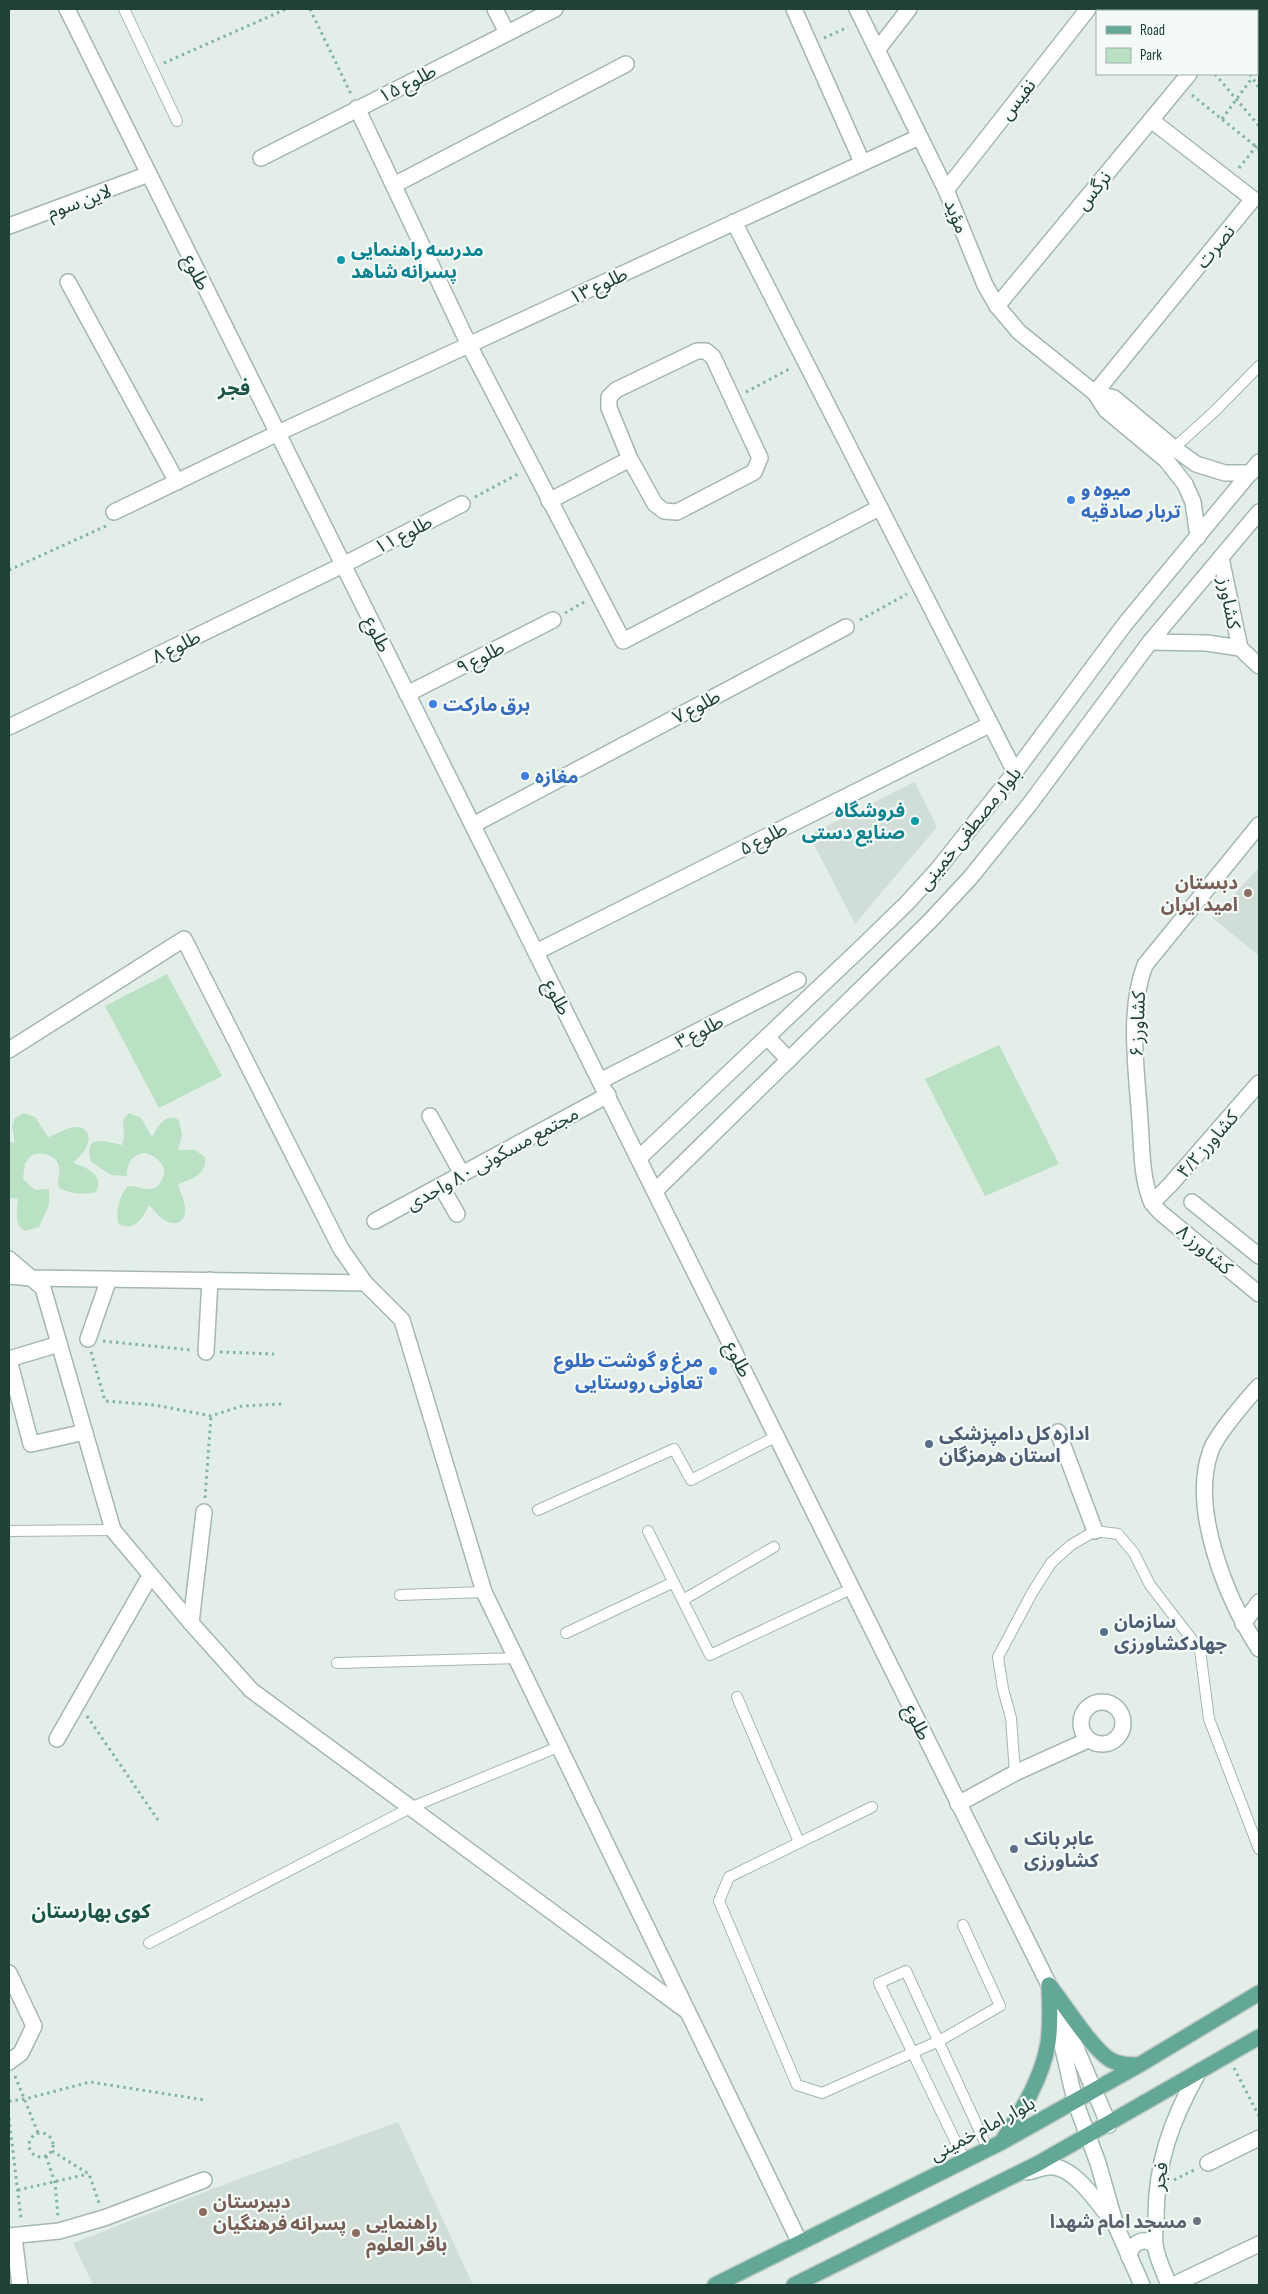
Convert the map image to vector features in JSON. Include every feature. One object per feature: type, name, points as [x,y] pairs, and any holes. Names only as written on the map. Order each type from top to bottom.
[{"type":"main road","points":[[1049,1985],[1094,2045],[1109,2059],[1122,2065],[1139,2065]]},
{"type":"main road","points":[[1002,2142],[1030,2095],[1044,2060],[1050,2022],[1049,1985]]},
{"type":"main road","name":"بلوار امام خمینی","points":[[715,2285],[1002,2142],[1139,2065],[1259,1993]]},
{"type":"main road","points":[[794,2285],[1039,2163],[1109,2125],[1259,2037]]},
{"type":"street","name":"طلوع","points":[[67,9],[1049,1985],[1109,2125]]},
{"type":"street","points":[[495,9],[508,33]]},
{"type":"street","name":"طلوع ۱۵","points":[[260,158],[555,9]]},
{"type":"street","points":[[794,9],[862,162]]},
{"type":"street","points":[[878,49],[909,9]]},
{"type":"street","name":"نفیس","points":[[946,190],[1088,9]]},
{"type":"street","name":"مؤید","points":[[860,15],[946,190],[985,285],[997,306],[1020,332],[1095,394],[1106,410],[1166,460],[1185,484],[1193,502],[1198,537]]},
{"type":"street","points":[[394,185],[626,64]]},
{"type":"street","name":"نرگس","points":[[997,306],[1184,79]]},
{"type":"street","points":[[357,108],[469,345],[597,595],[623,641],[879,508]]},
{"type":"street","name":"نصرت","points":[[1095,394],[1253,199],[1151,120]]},
{"type":"street","name":"طلوع ۱۳","points":[[114,512],[919,137]]},
{"type":"street","name":"لاین سوم","points":[[9,226],[149,174]]},
{"type":"street","points":[[734,222],[1015,772]]},
{"type":"street","points":[[68,282],[177,482]]},
{"type":"street","points":[[697,351],[706,352],[713,357],[732,399],[760,458],[754,472],[677,512],[664,511],[655,504],[630,459],[608,408],[609,397],[616,390],[697,351]]},
{"type":"street","name":"مؤید","points":[[1095,394],[1114,398],[1196,464],[1225,473],[1255,467]]},
{"type":"street","points":[[549,500],[630,459]]},
{"type":"street","name":"بلوار مصطفی خمینی","points":[[639,1158],[907,903],[938,870],[1015,772],[1125,624],[1255,467]]},
{"type":"street","name":"طلوع ۱۱","points":[[343,565],[462,504]]},
{"type":"street","name":"بلوار مصطفی خمینی","points":[[656,1191],[930,921],[970,878],[1029,805],[1150,642],[1259,512]]},
{"type":"street","name":"کشاورز","points":[[1221,558],[1240,648],[1259,666]]},
{"type":"street","name":"طلوع ۸","points":[[12,723],[343,565]]},
{"type":"street","name":"طلوع ۹","points":[[407,694],[553,620]]},
{"type":"street","name":"طلوع ۷","points":[[472,825],[846,627]]},
{"type":"street","name":"کشاورز","points":[[1150,642],[1207,643],[1240,648]]},
{"type":"street","name":"طلوع ۵","points":[[536,952],[989,724]]},
{"type":"street","name":"کشاورز ۶","points":[[1152,1203],[1143,1158],[1136,1058],[1136,1001],[1139,982],[1150,959],[1259,825]]},
{"type":"street","points":[[9,1050],[184,939],[341,1249],[365,1282],[402,1320],[484,1592],[800,2243]]},
{"type":"street","name":"طلوع ۳","points":[[600,1081],[798,980]]},
{"type":"street","points":[[767,1037],[788,1060]]},
{"type":"street","name":"کشاورز ۴/۲","points":[[1152,1203],[1259,1083]]},
{"type":"street","name":"مجتمع مسکونی ۸۰ واحدی","points":[[376,1221],[608,1095]]},
{"type":"street","points":[[430,1116],[462,1174]]},
{"type":"street","points":[[441,1186],[457,1214]]},
{"type":"street","points":[[1192,1202],[1259,1256]]},
{"type":"street","name":"کشاورز ۸","points":[[1152,1203],[1161,1213],[1259,1294]]},
{"type":"street","points":[[9,1259],[44,1288],[112,1530],[251,1690],[686,2010]]},
{"type":"street","points":[[9,1276],[32,1278],[365,1282]]},
{"type":"street","points":[[88,1340],[109,1279]]},
{"type":"street","points":[[206,1352],[210,1280]]},
{"type":"street","points":[[60,1344],[9,1360],[32,1444],[84,1432]]},
{"type":"street","points":[[1259,1386],[1244,1402],[1211,1449],[1204,1490],[1213,1553],[1243,1624],[1259,1649]]},
{"type":"street","points":[[1058,1432],[1095,1531]]},
{"type":"street","points":[[191,1623],[204,1512]]},
{"type":"street","points":[[57,1738],[150,1576]]},
{"type":"street","points":[[1243,1624],[1259,1602]]},
{"type":"street","points":[[958,1804],[1015,1773],[1088,1740]]},
{"type":"street","points":[[9,1973],[34,2026],[21,2053],[9,2062]]},
{"type":"street","name":"طلوع","points":[[1049,1985],[1075,2101],[1087,2136]]},
{"type":"street","name":"فجر","points":[[1168,2285],[1155,2245],[1156,2189],[1162,2156],[1170,2133],[1183,2100],[1198,2073]]},
{"type":"street","points":[[1087,2136],[1098,2164],[1116,2226],[1142,2285]]},
{"type":"street","points":[[1208,2163],[1259,2138]]},
{"type":"street","points":[[1002,2180],[1055,2166],[1065,2170],[1081,2182],[1116,2226]]},
{"type":"street","points":[[20,2285],[15,2236],[59,2231],[104,2218],[204,2180]]},
{"type":"street","points":[[1129,2257],[1132,2247],[1140,2241],[1151,2242],[1155,2245]]},
{"type":"street","points":[[1173,2285],[1259,2244]]},
{"type":"lane","points":[[124,9],[176,121]]},
{"type":"lane","points":[[1174,448],[1216,410],[1259,366]]},
{"type":"lane","points":[[538,1510],[674,1449],[691,1480],[777,1436]]},
{"type":"lane","points":[[9,1531],[112,1530]]},
{"type":"lane","points":[[648,1531],[710,1655],[853,1588]]},
{"type":"lane","points":[[1015,1773],[1011,1718],[1003,1689],[998,1657],[1032,1593],[1051,1563],[1071,1545],[1095,1531],[1118,1534],[1134,1553],[1150,1585],[1200,1650],[1209,1718],[1259,1849]]},
{"type":"lane","points":[[683,1600],[774,1547]]},
{"type":"lane","points":[[566,1633],[674,1582]]},
{"type":"lane","points":[[400,1595],[484,1592]]},
{"type":"lane","points":[[337,1663],[516,1658]]},
{"type":"lane","points":[[736,1697],[799,1842]]},
{"type":"lane","points":[[149,1943],[412,1807],[558,1747]]},
{"type":"lane","points":[[872,1807],[729,1877],[719,1901],[797,2085],[822,2092],[939,2041],[1000,2006],[963,1925]]},
{"type":"lane","points":[[965,2161],[879,1983],[906,1970],[988,2149]]},
{"type":"path","points":[[152,69],[286,9]]},
{"type":"path","points":[[310,9],[357,108]]},
{"type":"path","points":[[810,45],[860,15]]},
{"type":"path","points":[[1216,75],[1259,126]]},
{"type":"path","points":[[1250,75],[1259,88]]},
{"type":"path","points":[[1222,119],[1252,78]]},
{"type":"path","points":[[1184,79],[1222,119],[1258,148]]},
{"type":"path","points":[[1229,180],[1258,148],[1259,143]]},
{"type":"path","points":[[732,399],[804,361]]},
{"type":"path","points":[[462,504],[532,466]]},
{"type":"path","points":[[9,570],[106,527],[114,512]]},
{"type":"path","points":[[846,627],[920,587]]},
{"type":"path","points":[[553,620],[597,595]]},
{"type":"path","points":[[274,1354],[206,1352],[88,1340],[104,1401],[155,1405],[211,1416],[242,1406],[282,1404]]},
{"type":"path","points":[[204,1512],[211,1416]]},
{"type":"path","points":[[78,1704],[158,1820]]},
{"type":"path","points":[[1228,2056],[1259,2116]]},
{"type":"path","points":[[9,2062],[38,2133]]},
{"type":"path","points":[[9,2101],[25,2099],[90,2082],[205,2100]]},
{"type":"path","points":[[9,2118],[18,2190],[15,2236]]},
{"type":"path","points":[[38,2133],[49,2135],[53,2142],[52,2151],[46,2156],[37,2156],[30,2151],[29,2143],[33,2136],[38,2133]]},
{"type":"path","points":[[52,2151],[88,2174],[104,2218]]},
{"type":"path","points":[[46,2156],[56,2183],[59,2231]]},
{"type":"path","points":[[1156,2189],[1208,2163]]},
{"type":"path","points":[[18,2190],[56,2183],[88,2174]]},
{"type":"shaded area","points":[[915,782],[937,827],[855,924],[809,835]]},
{"type":"shaded area","name":"دبستان امید ایران","points":[[1259,867],[1259,956],[1213,918]]},
{"type":"shaded area","name":"راهنمایی باقر العلوم","points":[[398,2122],[473,2285],[93,2285],[73,2243],[236,2180]]},
{"type":"green space","points":[[167,974],[222,1076],[159,1108],[105,1006]]},
{"type":"green space","points":[[999,1045],[1059,1164],[985,1196],[925,1079]]},
{"type":"green space","points":[[24,1113],[35,1117],[48,1137],[75,1127],[84,1129],[88,1134],[88,1143],[82,1154],[73,1163],[93,1173],[98,1181],[98,1186],[96,1192],[86,1193],[73,1193],[59,1188],[58,1163],[49,1155],[32,1155],[25,1163],[23,1179],[35,1190],[49,1189],[49,1205],[39,1227],[24,1231],[17,1221],[18,1199],[9,1198],[9,1142],[15,1143],[12,1126],[15,1118]]},
{"type":"green space","points":[[129,1113],[141,1118],[152,1137],[159,1125],[166,1119],[174,1118],[179,1120],[182,1135],[178,1150],[195,1150],[205,1157],[204,1168],[198,1175],[178,1184],[185,1207],[184,1216],[179,1222],[167,1222],[149,1205],[137,1223],[128,1227],[118,1223],[117,1213],[119,1204],[127,1187],[134,1186],[152,1189],[157,1187],[164,1176],[161,1163],[146,1153],[141,1153],[131,1160],[127,1176],[111,1175],[91,1162],[89,1149],[93,1142],[105,1141],[122,1145],[124,1137],[123,1120]]},
{"type":"place","name":"مدرسه راهنمایی پسرانه شاهد","points":[[341,260]]},
{"type":"place","name":"میوه و تربار صادقیه","points":[[1071,500]]},
{"type":"place","name":"برق مارکت","points":[[433,704]]},
{"type":"place","name":"مغازه","points":[[525,776]]},
{"type":"place","name":"فروشگاه صنایع دستی","points":[[915,821]]},
{"type":"place","name":"دبستان امید ایران","points":[[1248,893]]},
{"type":"place","name":"مرغ و گوشت طلوع تعاونی روستایی","points":[[713,1371]]},
{"type":"place","name":"اداره کل دامپزشکی استان هرمزگان","points":[[929,1444]]},
{"type":"place","name":"سازمان جهادکشاورزی","points":[[1104,1632]]},
{"type":"place","name":"عابر بانک کشاورزی","points":[[1014,1849]]},
{"type":"place","name":"دبیرستان پسرانه فرهنگیان","points":[[203,2212]]},
{"type":"place","name":"مسجد امام شهدا","points":[[1197,2221]]},
{"type":"place","name":"راهنمایی باقر العلوم","points":[[356,2233]]},
{"type":"district","name":"فجر","points":[[234,388]]},
{"type":"district","name":"کوی بهارستان","points":[[91,1911]]}]
